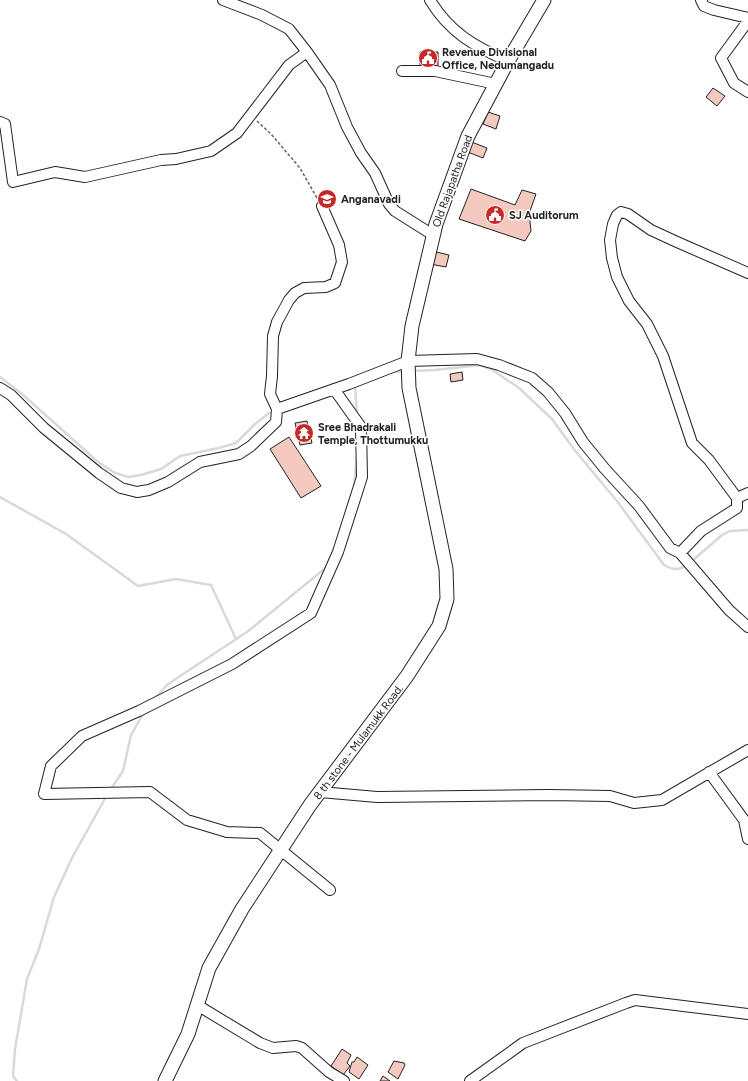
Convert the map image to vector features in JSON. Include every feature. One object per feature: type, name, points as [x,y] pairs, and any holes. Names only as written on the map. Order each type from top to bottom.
[{"type":"main road","name":"Old Rajapatha Road","points":[[408,379],[408,362],[412,326],[433,235],[468,136],[508,61],[544,0]]},
{"type":"main road","name":"8 th stone - Mulamukk Road.","points":[[165,1081],[188,1034],[209,968],[242,909],[320,792],[407,676],[439,626],[447,599],[446,568],[408,379]]},
{"type":"street","points":[[223,0],[262,15],[288,29],[307,52],[330,85],[347,127],[361,153],[375,173],[389,204],[395,211],[433,235]]},
{"type":"street","points":[[430,0],[442,18],[452,28],[484,51],[508,61]]},
{"type":"street","points":[[701,0],[704,6],[714,10],[748,18]]},
{"type":"street","points":[[748,21],[721,58],[734,83],[748,92]]},
{"type":"street","points":[[0,122],[5,124],[13,182],[55,172],[85,178],[161,160],[176,159],[211,151],[237,133],[289,65],[307,52]]},
{"type":"street","points":[[402,71],[435,71],[496,84]]},
{"type":"street","points":[[0,388],[11,395],[44,428],[99,473],[121,488],[137,492],[149,490],[168,482],[200,462],[239,454],[251,446],[276,422],[277,409],[271,399],[270,394],[273,336],[277,322],[290,300],[304,288],[326,287],[335,283],[342,262],[339,245],[322,206]]},
{"type":"street","points":[[685,558],[701,531],[737,508],[737,498],[709,460],[692,443],[663,356],[647,324],[630,301],[617,277],[612,258],[610,240],[613,224],[617,215],[621,212],[628,214],[651,230],[748,274]]},
{"type":"street","points":[[277,409],[336,392],[408,362],[477,359],[499,364],[532,378],[548,392],[565,413],[583,442],[605,469],[639,506],[670,548],[685,558],[729,610],[748,627]]},
{"type":"street","points":[[330,890],[260,832],[227,832],[187,820],[150,792],[44,794],[50,766],[82,736],[139,711],[232,664],[311,613],[338,552],[362,477],[361,427],[336,392]]},
{"type":"street","points":[[737,498],[748,492]]},
{"type":"street","points":[[320,792],[377,798],[550,795],[610,796],[634,803],[662,800],[748,750]]},
{"type":"street","points":[[709,772],[744,820],[748,840]]},
{"type":"street","points":[[470,1081],[523,1043],[635,1000],[748,1014]]},
{"type":"street","points":[[197,1005],[260,1043],[273,1048],[296,1046],[302,1048],[330,1072],[344,1081]]},
{"type":"path","points":[[251,115],[271,134],[300,168],[322,206]]},
{"type":"building","points":[[420,52],[438,52],[438,66],[420,66]]},
{"type":"building","points":[[713,88],[725,96],[717,106],[706,97]]},
{"type":"building","points":[[488,112],[500,116],[496,129],[483,124]]},
{"type":"building","points":[[469,141],[487,148],[483,158],[465,151]]},
{"type":"building","name":"SJ Auditorum","points":[[471,189],[515,205],[522,190],[536,194],[530,211],[531,231],[525,241],[459,219]]},
{"type":"building","points":[[432,251],[449,255],[446,267],[430,264]]},
{"type":"building","points":[[462,372],[463,380],[451,382],[450,374]]},
{"type":"building","name":"Sree Bhadrakali Temple, Thottumukku","points":[[307,421],[312,443],[300,445],[295,423]]},
{"type":"building","points":[[289,437],[321,486],[301,498],[270,449]]},
{"type":"building","points":[[342,1049],[351,1055],[347,1063],[350,1066],[343,1075],[331,1066]]},
{"type":"building","points":[[357,1057],[368,1065],[359,1079],[349,1072],[352,1062],[354,1062]]},
{"type":"building","points":[[394,1061],[404,1063],[405,1065],[398,1079],[388,1072]]},
{"type":"building","points":[[383,1076],[390,1081],[380,1081]]},
{"type":"waterway","points":[[412,371],[480,365],[491,369],[519,388],[552,419],[576,452],[617,501],[664,565],[676,569],[682,568],[688,564]]},
{"type":"waterway","points":[[394,372],[405,371]]},
{"type":"waterway","points":[[0,377],[22,394],[97,461],[113,472],[128,477],[161,469],[180,456],[236,443],[254,425],[269,413],[274,412]]},
{"type":"waterway","points":[[355,385],[357,415]]},
{"type":"waterway","points":[[354,486],[357,456]]},
{"type":"waterway","points":[[0,497],[66,534],[138,586],[176,579],[211,585],[236,639]]},
{"type":"waterway","points":[[692,561],[722,535],[730,531],[748,530]]},
{"type":"waterway","points":[[153,700],[168,684],[247,632],[328,566]]},
{"type":"waterway","points":[[111,789],[123,771],[131,735],[144,712]]},
{"type":"waterway","points":[[17,1081],[13,1076],[15,1049],[27,979],[39,949],[54,897],[73,856],[107,795]]},
{"type":"place","name":"Revenue Divisional Office, Nedumangadu","points":[[428,58]]},
{"type":"place","name":"Anganavadi","points":[[327,199]]},
{"type":"place","name":"SJ Auditorum","points":[[495,215]]},
{"type":"place","name":"Sree Bhadrakali Temple, Thottumukku","points":[[304,433]]}]
